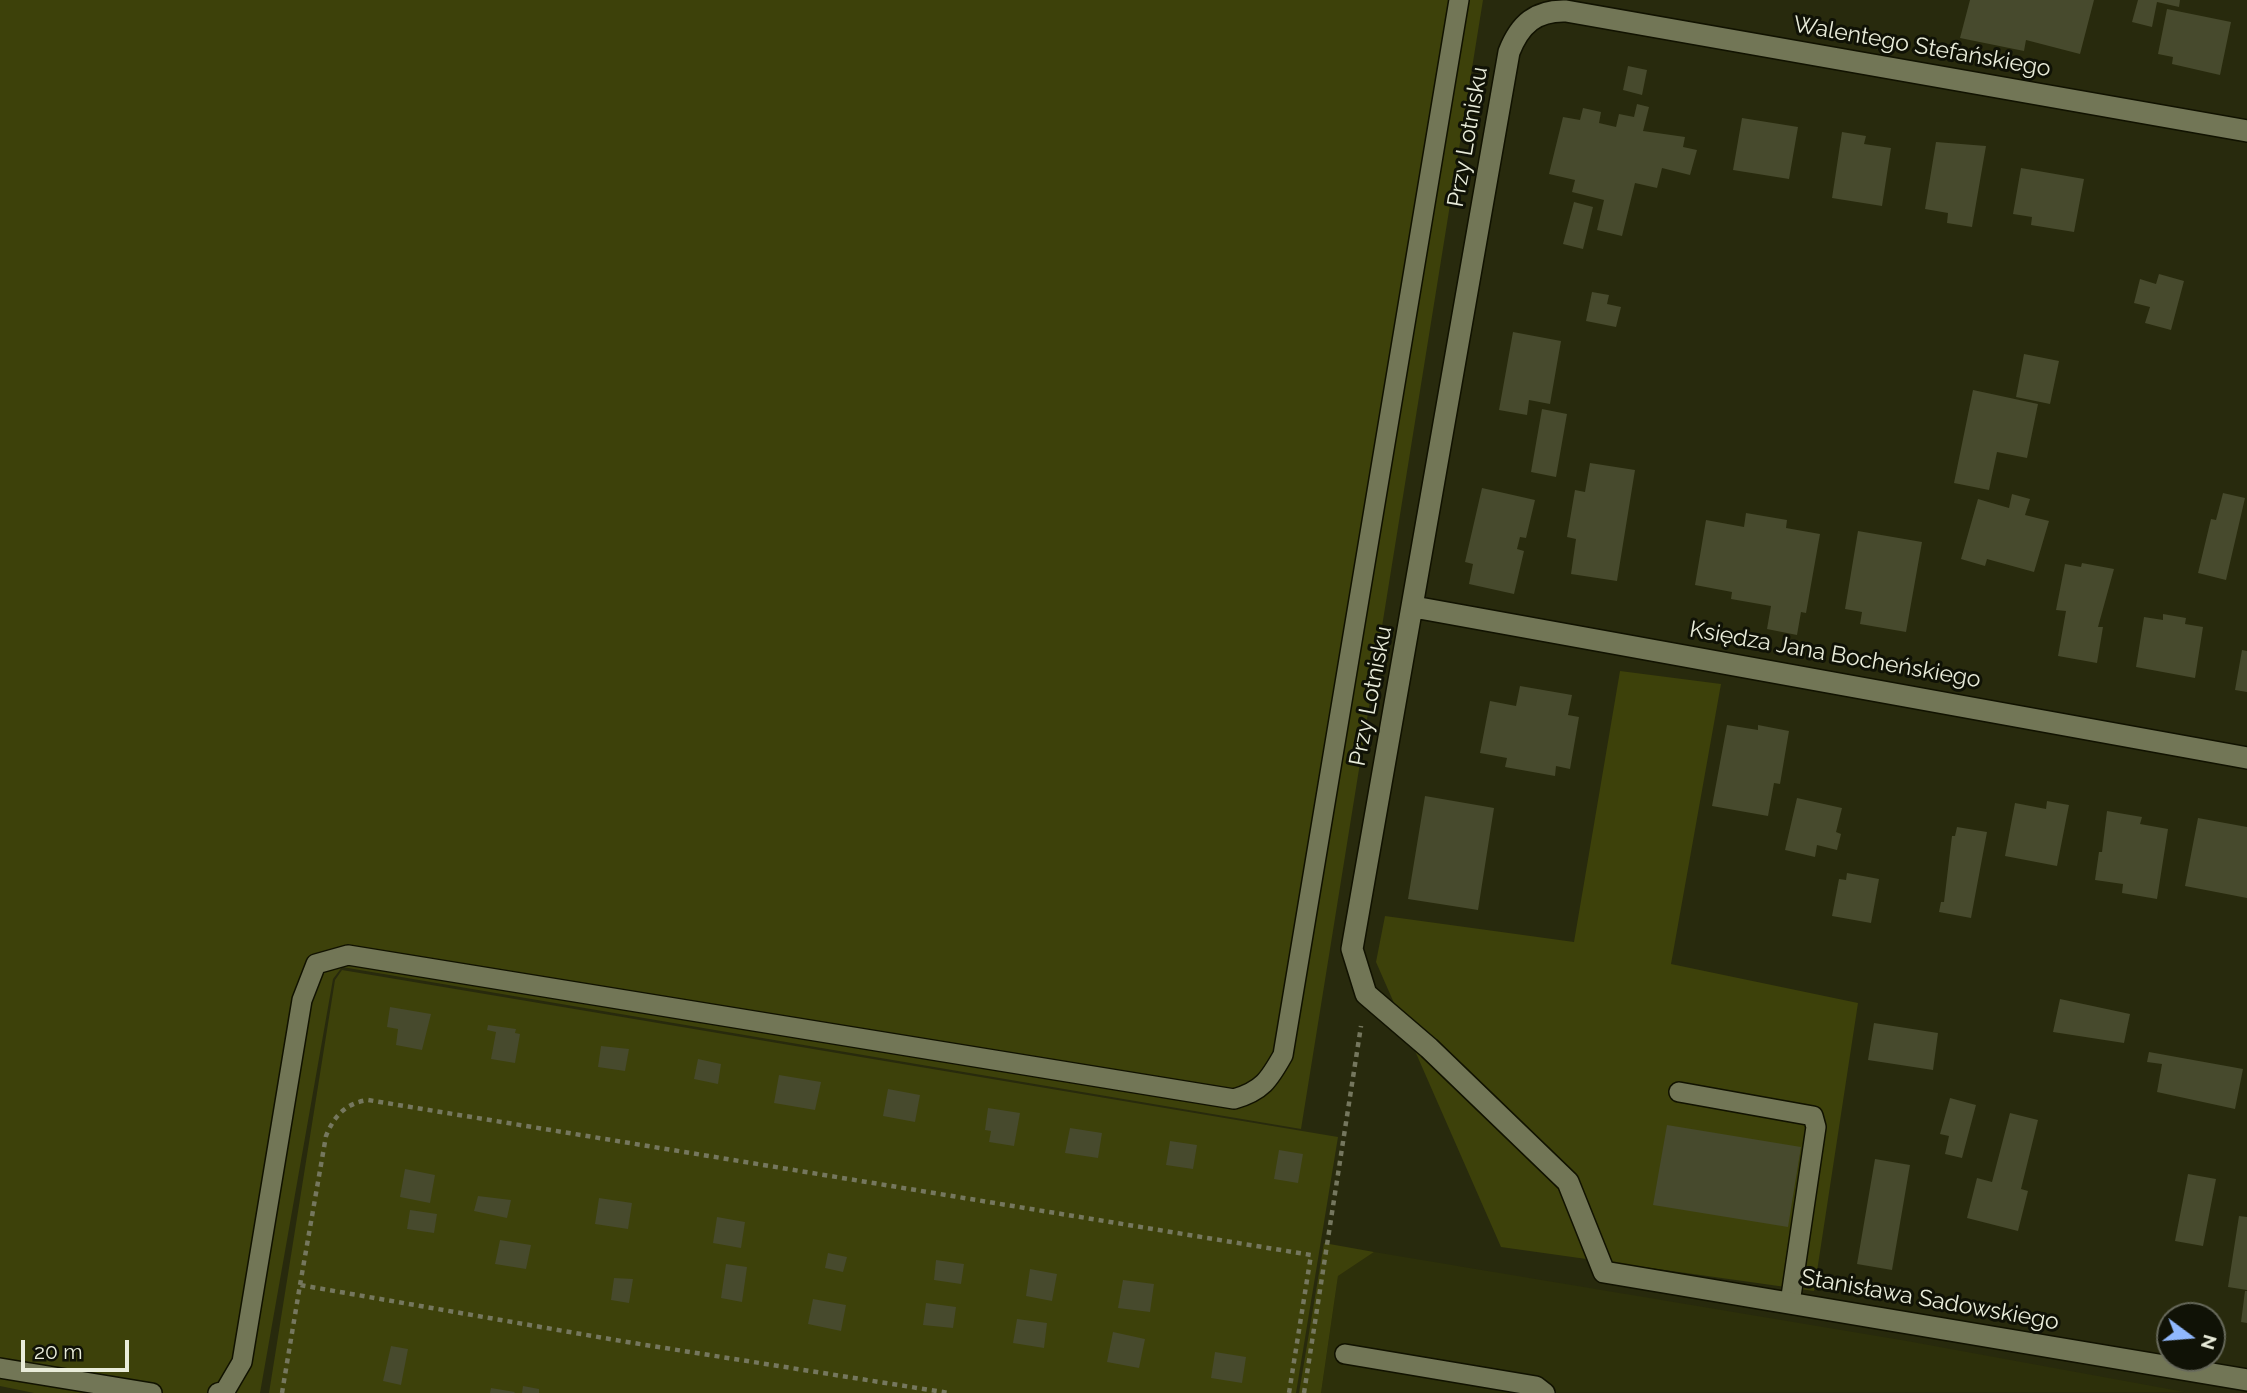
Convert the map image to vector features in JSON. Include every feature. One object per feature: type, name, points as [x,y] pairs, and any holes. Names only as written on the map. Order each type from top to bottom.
[{"type":"street","name":"Walentego Stefańskiego","points":[[1514,38],[1531,19],[1541,13],[1566,11],[2247,131]]},
{"type":"street","name":"Przy Lotnisku","points":[[1366,994],[1352,949],[1353,938],[1414,607],[1507,65],[1514,38]]},
{"type":"street","name":"Księdza Jana Bocheńskiego","points":[[1414,607],[2247,758]]},
{"type":"street","name":"Stanisława Sadowskiego","points":[[1366,994],[1429,1048],[1568,1182],[1604,1272],[2247,1380]]},
{"type":"lane","points":[[218,1393],[225,1391],[242,1362],[302,1000],[316,964],[348,955],[1234,1098],[1255,1093],[1271,1075],[1283,1055],[1459,0]]},
{"type":"lane","points":[[1679,1092],[1813,1116],[1816,1126],[1790,1303]]},
{"type":"lane","points":[[1345,1354],[1536,1386],[1545,1393]]},
{"type":"lane","points":[[0,1368],[152,1393]]},
{"type":"path","points":[[1304,1393],[1366,994]]},
{"type":"path","points":[[282,1393],[326,1136],[332,1120],[345,1108],[356,1101],[368,1100],[1311,1255],[1289,1393]]},
{"type":"path","points":[[300,1285],[627,1342],[949,1393]]},
{"type":"shaded area","points":[[0,0],[1483,0],[1301,1129],[342,967],[333,979],[260,1393],[34,1393],[0,1386]]},
{"type":"shaded area","points":[[1620,671],[1721,684],[1671,964],[1858,1003],[1814,1291],[1501,1247],[1376,962],[1385,916],[1574,942]]},
{"type":"shaded area","points":[[342,970],[1338,1137],[1296,1393],[269,1393],[335,980]]},
{"type":"shaded area","points":[[1324,1243],[1374,1252],[1338,1276],[1321,1393],[1299,1393]]},
{"type":"shaded area","points":[[1374,1252],[1907,1341],[2185,1392],[1321,1393],[1338,1276]]},
{"type":"building","points":[[1970,0],[2094,0],[2080,54],[2026,40],[2024,51],[1960,38]]},
{"type":"building","points":[[2138,0],[2180,0],[2179,7],[2157,2],[2152,27],[2132,22]]},
{"type":"building","points":[[2167,9],[2231,22],[2220,75],[2172,64],[2173,57],[2158,54]]},
{"type":"building","points":[[1628,66],[1647,70],[1642,95],[1623,90]]},
{"type":"building","points":[[1637,104],[1649,107],[1643,131],[1685,137],[1683,147],[1697,150],[1690,175],[1662,168],[1657,188],[1635,183],[1622,236],[1597,230],[1604,200],[1572,192],[1575,180],[1549,174],[1563,117],[1580,120],[1583,108],[1601,112],[1599,123],[1616,127],[1619,114],[1634,117]]},
{"type":"building","points":[[1742,118],[1798,127],[1789,179],[1733,170]]},
{"type":"building","points":[[1842,132],[1866,136],[1864,144],[1891,148],[1882,206],[1832,198]]},
{"type":"building","points":[[1936,142],[1986,146],[1972,227],[1947,223],[1948,213],[1925,209]]},
{"type":"building","points":[[2021,168],[2084,179],[2074,232],[2031,225],[2032,217],[2013,214]]},
{"type":"building","points":[[1574,202],[1593,207],[1583,249],[1563,244]]},
{"type":"building","points":[[2159,274],[2184,281],[2171,330],[2145,323],[2150,307],[2134,303],[2140,279],[2156,284]]},
{"type":"building","points":[[1592,292],[1609,295],[1607,304],[1621,307],[1616,327],[1586,321]]},
{"type":"building","points":[[1513,332],[1561,341],[1550,404],[1529,400],[1527,415],[1499,410]]},
{"type":"building","points":[[2024,354],[2059,361],[2050,404],[2016,397]]},
{"type":"building","points":[[1973,390],[2038,404],[2027,458],[1997,452],[1989,490],[1954,483]]},
{"type":"building","points":[[1542,409],[1567,414],[1556,477],[1531,472]]},
{"type":"building","points":[[1590,463],[1635,470],[1617,581],[1571,574],[1576,539],[1567,537],[1575,490],[1585,492]]},
{"type":"building","points":[[1482,488],[1535,500],[1526,538],[1520,537],[1517,549],[1524,551],[1514,594],[1469,584],[1473,564],[1465,562]]},
{"type":"building","points":[[2223,493],[2245,498],[2226,580],[2198,573],[2211,519],[2216,520]]},
{"type":"building","points":[[2012,494],[2030,499],[2025,515],[2049,521],[2034,572],[1987,559],[1985,566],[1961,559],[1978,499],[2009,508]]},
{"type":"building","points":[[1746,513],[1787,520],[1786,528],[1820,534],[1806,613],[1801,612],[1797,635],[1767,629],[1771,606],[1731,599],[1732,592],[1695,585],[1706,520],[1744,527]]},
{"type":"building","points":[[1858,531],[1922,542],[1906,632],[1860,624],[1862,612],[1845,609]]},
{"type":"building","points":[[2082,563],[2114,569],[2098,627],[2103,627],[2097,663],[2058,656],[2066,611],[2056,610],[2065,564],[2081,567]]},
{"type":"building","points":[[2163,614],[2186,618],[2185,624],[2203,627],[2195,678],[2136,667],[2144,617],[2163,620]]},
{"type":"building","points":[[2242,650],[2247,651],[2247,692],[2235,690]]},
{"type":"building","points":[[1520,686],[1572,695],[1568,715],[1579,717],[1570,769],[1556,766],[1555,776],[1505,767],[1507,758],[1480,753],[1490,701],[1516,706]]},
{"type":"building","points":[[1727,725],[1758,730],[1758,725],[1789,731],[1780,784],[1774,783],[1768,816],[1712,806]]},
{"type":"building","points":[[1425,796],[1494,808],[1478,910],[1408,899]]},
{"type":"building","points":[[1797,798],[1842,808],[1836,832],[1841,834],[1837,850],[1817,845],[1815,857],[1785,850]]},
{"type":"building","points":[[2047,801],[2069,805],[2057,866],[2005,856],[2015,803],[2046,809]]},
{"type":"building","points":[[2107,811],[2142,817],[2140,824],[2168,829],[2157,899],[2122,893],[2123,884],[2095,880]]},
{"type":"building","points":[[2198,818],[2247,827],[2247,898],[2185,886]]},
{"type":"building","points":[[1957,827],[1987,832],[1971,918],[1939,912],[1941,902],[1944,902],[1952,836],[1955,836]]},
{"type":"building","points":[[1847,873],[1879,879],[1871,923],[1832,916],[1839,879],[1846,880]]},
{"type":"building","points":[[2060,999],[2130,1014],[2124,1043],[2053,1032]]},
{"type":"building","points":[[390,1007],[431,1014],[422,1050],[396,1045],[398,1029],[387,1027]]},
{"type":"building","points":[[1874,1023],[1938,1033],[1933,1070],[1868,1060]]},
{"type":"building","points":[[488,1025],[516,1029],[515,1033],[520,1034],[515,1063],[491,1059],[496,1032],[487,1030]]},
{"type":"building","points":[[601,1046],[629,1049],[625,1071],[598,1067]]},
{"type":"building","points":[[2149,1052],[2243,1069],[2235,1109],[2157,1092],[2162,1064],[2147,1062]]},
{"type":"building","points":[[698,1059],[721,1064],[718,1084],[694,1079]]},
{"type":"building","points":[[779,1075],[821,1082],[815,1110],[774,1103]]},
{"type":"building","points":[[888,1089],[920,1095],[915,1122],[883,1116]]},
{"type":"building","points":[[1950,1098],[1976,1105],[1962,1158],[1945,1154],[1949,1136],[1940,1134]]},
{"type":"building","points":[[988,1108],[1020,1113],[1014,1146],[989,1142],[991,1131],[985,1130]]},
{"type":"building","points":[[2010,1113],[2038,1120],[2021,1189],[2028,1191],[2018,1231],[1967,1218],[1977,1178],[1992,1182]]},
{"type":"building","points":[[1667,1125],[1801,1147],[1788,1227],[1653,1205]]},
{"type":"building","points":[[1070,1128],[1102,1133],[1098,1158],[1065,1153]]},
{"type":"building","points":[[1170,1141],[1197,1145],[1193,1169],[1166,1165]]},
{"type":"building","points":[[1279,1150],[1303,1154],[1298,1183],[1274,1179]]},
{"type":"building","points":[[1875,1159],[1910,1165],[1892,1270],[1857,1264]]},
{"type":"building","points":[[405,1169],[435,1175],[430,1203],[400,1197]]},
{"type":"building","points":[[2188,1174],[2216,1179],[2203,1246],[2175,1241]]},
{"type":"building","points":[[478,1196],[511,1200],[507,1218],[474,1211]]},
{"type":"building","points":[[599,1198],[632,1203],[628,1229],[595,1224]]},
{"type":"building","points":[[410,1210],[437,1214],[434,1233],[407,1229]]},
{"type":"building","points":[[2239,1216],[2247,1217],[2247,1290],[2228,1287]]},
{"type":"building","points":[[717,1217],[745,1222],[741,1248],[713,1243]]},
{"type":"building","points":[[500,1240],[531,1245],[526,1269],[495,1264]]},
{"type":"building","points":[[828,1253],[847,1257],[843,1272],[825,1268]]},
{"type":"building","points":[[936,1260],[964,1264],[961,1284],[934,1280]]},
{"type":"building","points":[[726,1264],[747,1267],[742,1302],[721,1298]]},
{"type":"building","points":[[1030,1269],[1057,1274],[1052,1301],[1026,1296]]},
{"type":"building","points":[[614,1278],[633,1279],[629,1303],[611,1300]]},
{"type":"building","points":[[1123,1280],[1154,1284],[1150,1312],[1118,1308]]},
{"type":"building","points":[[2247,1291],[2247,1323],[2241,1322]]},
{"type":"building","points":[[813,1299],[846,1305],[841,1331],[808,1324]]},
{"type":"building","points":[[926,1303],[956,1307],[953,1328],[923,1325]]},
{"type":"building","points":[[1017,1319],[1047,1323],[1044,1348],[1013,1343]]},
{"type":"building","points":[[1113,1332],[1145,1339],[1139,1368],[1107,1362]]},
{"type":"building","points":[[391,1346],[408,1349],[401,1385],[383,1381]]},
{"type":"building","points":[[1215,1352],[1246,1357],[1242,1383],[1211,1378]]},
{"type":"building","points":[[523,1386],[539,1389],[539,1393],[522,1393]]},
{"type":"building","points":[[491,1388],[515,1392],[490,1393]]}]
